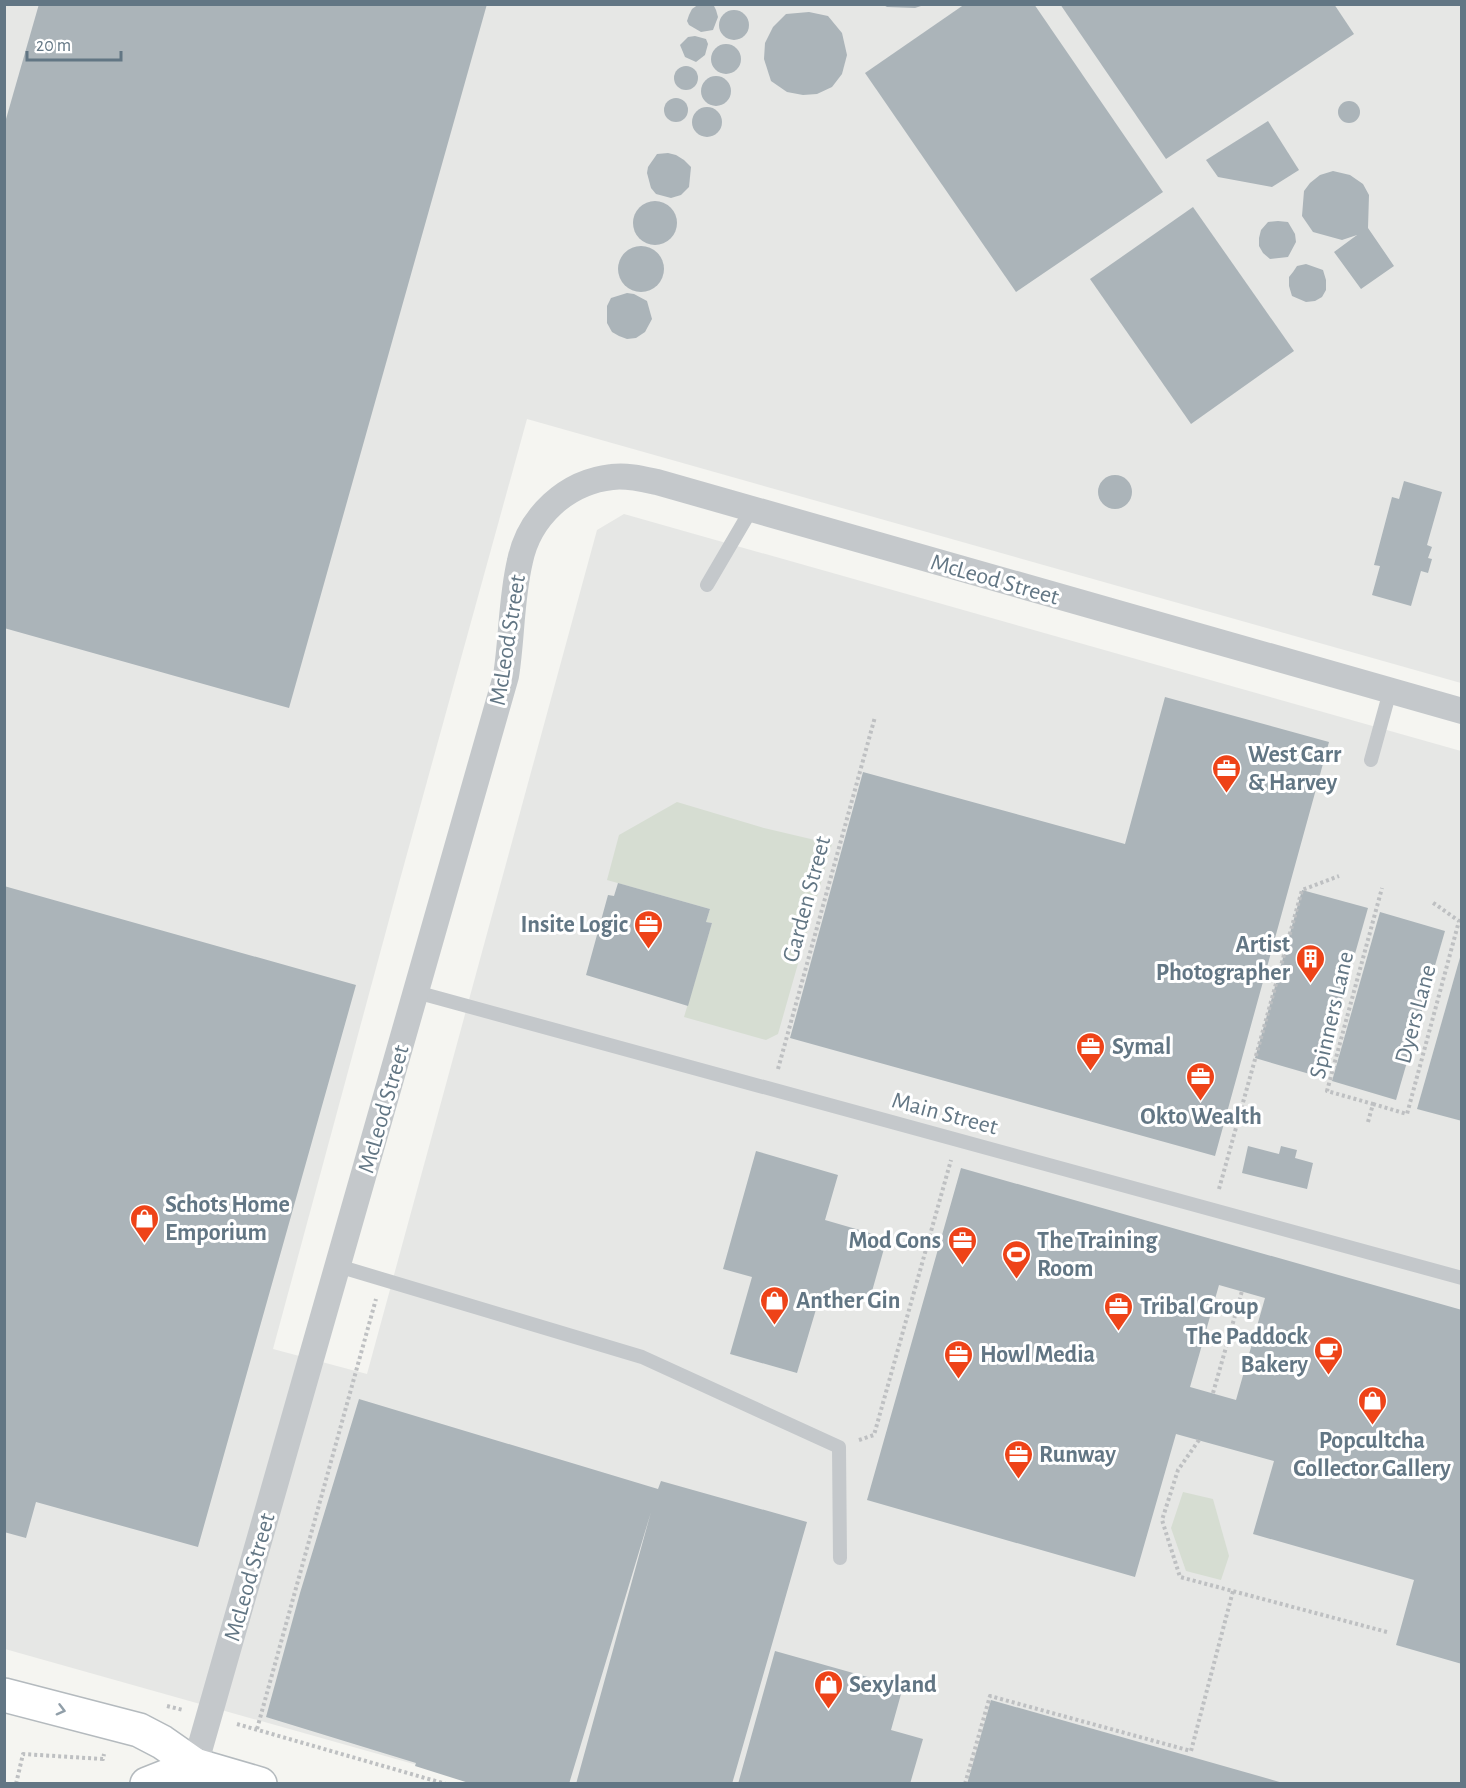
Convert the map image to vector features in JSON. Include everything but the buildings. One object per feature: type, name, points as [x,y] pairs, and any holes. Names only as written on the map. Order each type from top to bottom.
[{"type":"main road","points":[[4,1695],[139,1730],[162,1742],[195,1766],[260,1784]]},
{"type":"main road","points":[[147,1784],[195,1766]]},
{"type":"street","name":"McLeod Street","points":[[195,1766],[506,676],[520,559],[532,528],[551,505],[568,490],[613,476],[657,482],[1461,711]]},
{"type":"lane","points":[[707,585],[751,510]]},
{"type":"lane","points":[[1371,760],[1390,691]]},
{"type":"lane","name":"Main Street","points":[[416,992],[1461,1278]]},
{"type":"lane","points":[[338,1266],[642,1357],[838,1447],[840,1558]]},
{"type":"path","name":"Garden Street","points":[[772,1090],[875,717]]},
{"type":"path","points":[[1214,1210],[1302,890],[1339,876]]},
{"type":"path","name":"Spinners Lane","points":[[1373,1104],[1327,1091],[1382,888]]},
{"type":"path","name":"Dyers Lane","points":[[1373,1104],[1407,1114],[1459,921],[1432,902]]},
{"type":"path","points":[[1368,1122],[1373,1104]]},
{"type":"path","points":[[838,1447],[874,1435],[957,1140]]},
{"type":"path","points":[[257,1729],[382,1279]]},
{"type":"path","points":[[1213,1393],[1242,1291]]},
{"type":"path","points":[[1199,1440],[1178,1470],[1162,1520],[1180,1577],[1387,1632]]},
{"type":"path","points":[[965,1784],[990,1695],[1191,1751],[1233,1591]]},
{"type":"path","points":[[208,1717],[446,1784]]},
{"type":"shaded area","points":[[4,5],[1461,5],[1461,683],[527,419],[273,1349],[367,1374],[597,530],[624,514],[1461,751],[1461,1783],[481,1783],[5,1649]]},
{"type":"shaded area","points":[[677,802],[764,828],[832,844],[778,1034],[766,1040],[684,1017],[712,923],[706,922],[710,909],[607,880],[619,835]]},
{"type":"shaded area","points":[[1183,1492],[1213,1499],[1229,1556],[1221,1580],[1186,1571],[1171,1528]]},
{"type":"place","name":"West Carr & Harvey","points":[[1227,794]]},
{"type":"place","name":"Insite Logic","points":[[649,950]]},
{"type":"place","name":"Artist Photographer","points":[[1311,984]]},
{"type":"place","name":"Symal","points":[[1091,1072]]},
{"type":"place","name":"Okto Wealth","points":[[1201,1102]]},
{"type":"place","name":"Schots Home Emporium","points":[[144,1244]]},
{"type":"place","name":"Mod Cons","points":[[962,1266]]},
{"type":"place","name":"The Training Room","points":[[1016,1280]]},
{"type":"place","name":"Anther Gin","points":[[775,1326]]},
{"type":"place","name":"Tribal Group","points":[[1119,1332]]},
{"type":"place","name":"The Paddock Bakery","points":[[1329,1376]]},
{"type":"place","name":"Howl Media","points":[[959,1380]]},
{"type":"place","name":"Popcultcha Collector Gallery","points":[[1372,1426]]},
{"type":"place","name":"Runway","points":[[1018,1480]]},
{"type":"place","name":"Sexyland","points":[[828,1710]]}]
